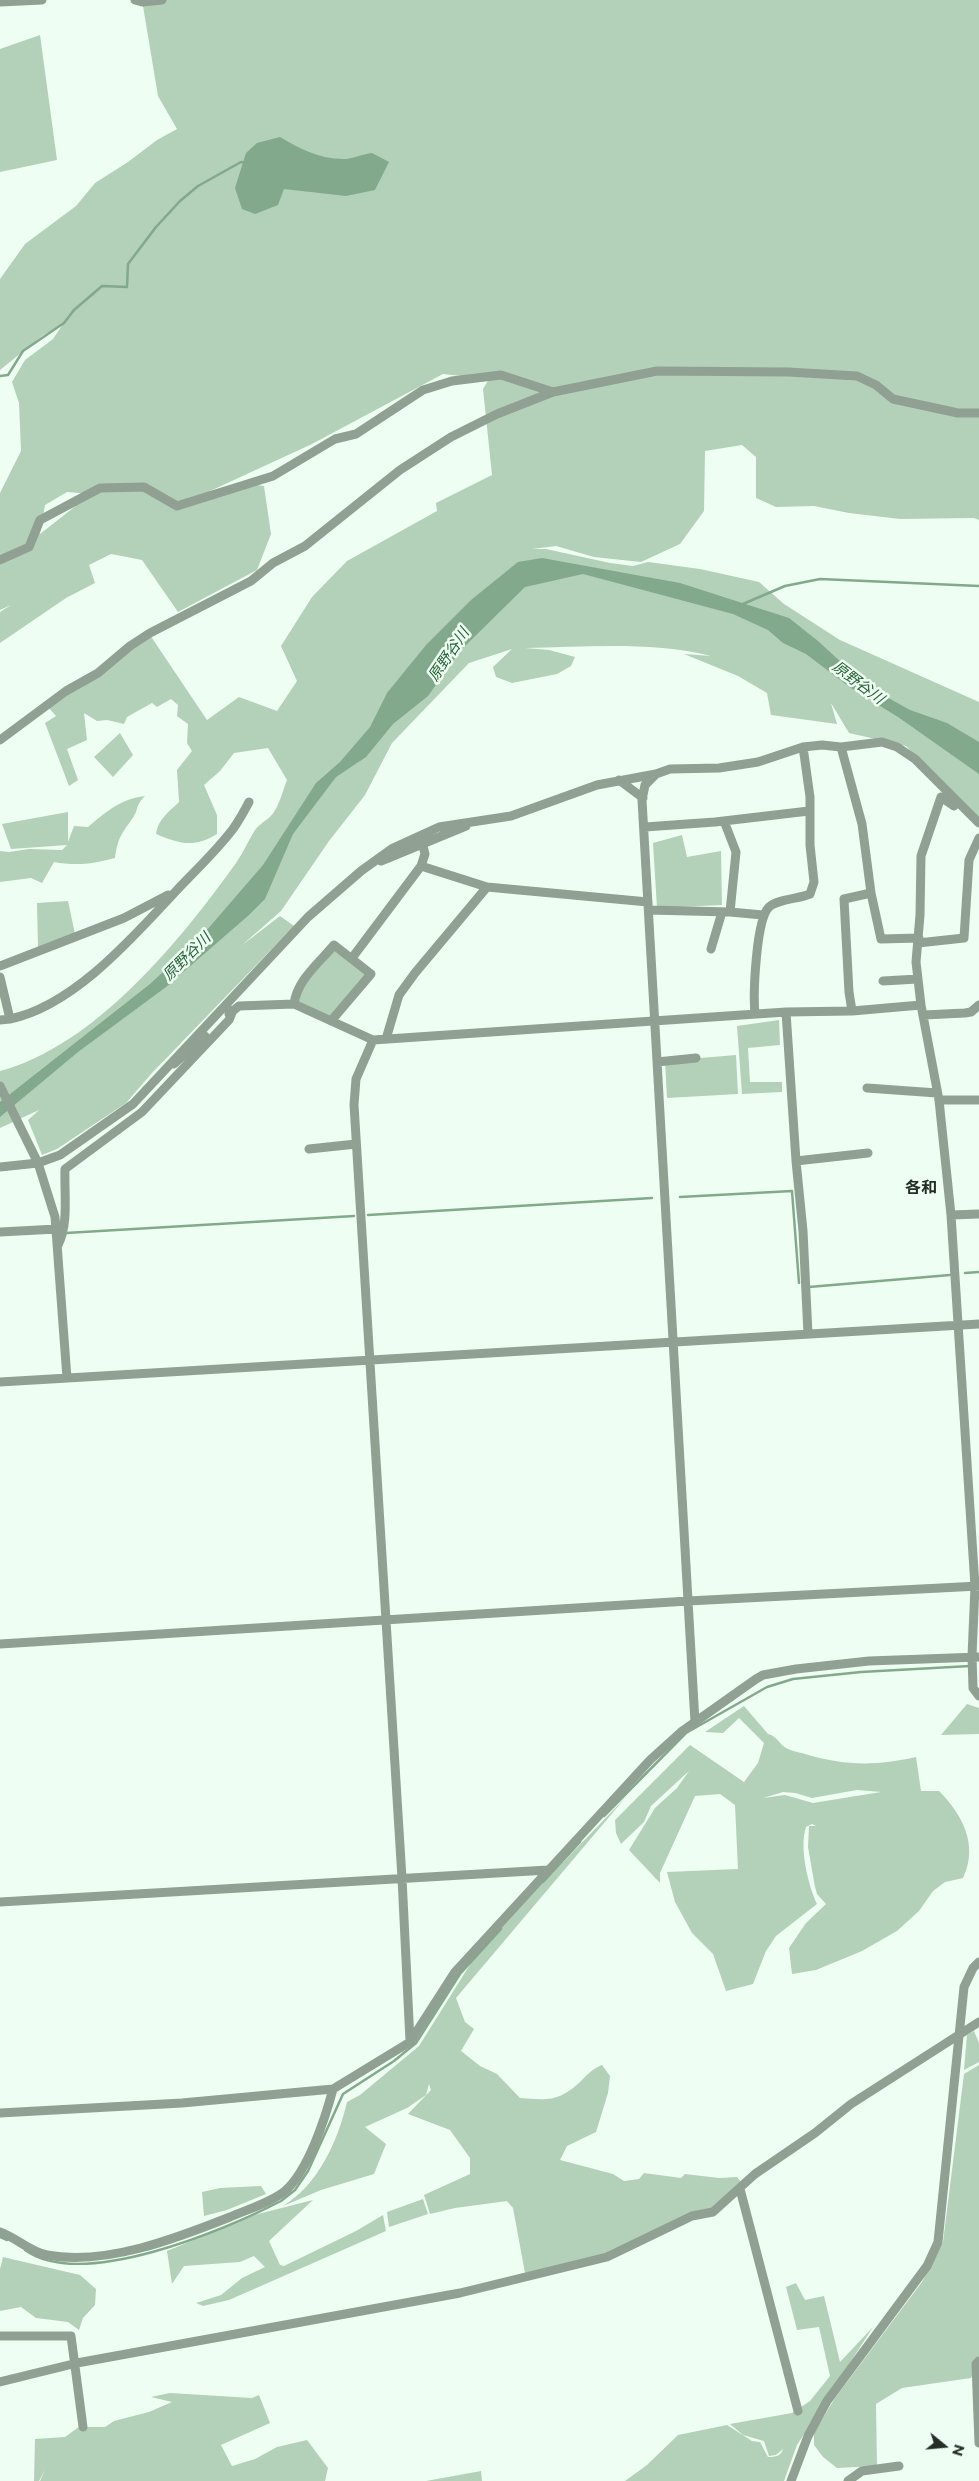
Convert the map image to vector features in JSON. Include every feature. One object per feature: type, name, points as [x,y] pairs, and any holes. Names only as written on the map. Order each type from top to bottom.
[{"type":"street","points":[[0,2],[42,0]]},
{"type":"street","points":[[135,0],[142,2],[162,0]]},
{"type":"street","points":[[0,740],[66,691],[98,673],[130,646],[150,633],[251,581],[273,563],[305,546],[400,470],[451,437],[497,414],[553,392],[657,371],[788,372],[857,376],[876,385],[892,399],[958,413],[979,413]]},
{"type":"street","points":[[0,560],[29,547],[40,520],[100,488],[144,487],[177,506],[273,476],[336,439],[356,434],[423,390],[480,376],[501,375],[553,392]]},
{"type":"street","points":[[0,1167],[60,1155],[133,1104],[308,917],[393,848],[415,836],[439,827],[511,816],[597,785],[656,774],[670,769],[719,768],[758,762],[803,747],[822,745],[840,747],[882,742],[897,747],[915,759],[978,819]]},
{"type":"street","points":[[755,1014],[753,998],[755,973],[763,915],[770,906],[810,894],[814,882],[809,811],[810,797],[803,747]]},
{"type":"street","points":[[840,747],[862,824],[871,893],[881,939],[964,938],[969,860],[979,838]]},
{"type":"street","points":[[656,774],[646,785],[643,798],[695,1722]]},
{"type":"street","points":[[618,780],[643,798]]},
{"type":"street","points":[[978,819],[970,821],[946,798],[941,797],[920,856],[919,940],[916,962],[921,1005],[938,1096],[951,1215],[977,1586],[974,1688],[979,1696]]},
{"type":"street","points":[[0,1020],[24,1016],[49,1004],[101,967],[139,931],[230,834],[249,802]]},
{"type":"street","points":[[645,827],[724,821],[809,811]]},
{"type":"street","points":[[369,866],[423,846],[477,821]]},
{"type":"street","points":[[711,949],[726,912],[736,852],[724,821]]},
{"type":"street","points":[[352,958],[421,866],[425,854],[423,846]]},
{"type":"street","points":[[421,866],[487,886],[648,906],[763,915]]},
{"type":"street","points":[[386,1039],[399,995],[487,886]]},
{"type":"street","points":[[0,966],[124,918],[177,890]]},
{"type":"street","points":[[852,1011],[849,992],[844,899],[871,893]]},
{"type":"street","points":[[294,1004],[295,992],[300,984],[334,945],[370,974],[331,1021]]},
{"type":"street","points":[[0,977],[10,1019]]},
{"type":"street","points":[[883,981],[918,979]]},
{"type":"street","points":[[156,1078],[185,1056],[239,1006],[294,1004],[373,1040],[786,1012],[852,1011],[921,1005]]},
{"type":"street","points":[[924,1015],[971,1012],[979,1005]]},
{"type":"street","points":[[58,1245],[62,1239],[64,1220],[65,1169],[142,1112],[229,1020],[234,1010]]},
{"type":"street","points":[[786,1012],[796,1161],[803,1231],[808,1334]]},
{"type":"street","points":[[373,1040],[360,1066],[354,1092],[402,1878],[410,2042]]},
{"type":"street","points":[[658,1062],[696,1058]]},
{"type":"street","points":[[0,1086],[37,1161],[57,1228],[67,1378]]},
{"type":"street","points":[[868,1088],[979,1100]]},
{"type":"street","points":[[309,1149],[356,1144]]},
{"type":"street","points":[[796,1161],[868,1153]]},
{"type":"street","points":[[951,1215],[979,1214]]},
{"type":"street","points":[[0,1232],[57,1228]]},
{"type":"street","points":[[0,1382],[979,1324]]},
{"type":"street","points":[[0,1644],[688,1601],[977,1586]]},
{"type":"street","points":[[0,2114],[182,2103],[333,2089],[410,2042],[455,1972],[650,1760],[695,1722],[763,1675],[869,1662],[975,1656]]},
{"type":"street","points":[[0,1902],[548,1870]]},
{"type":"street","points":[[791,2481],[808,2436],[827,2401],[927,2266],[938,2242],[964,1987],[973,1968],[979,1962]]},
{"type":"street","points":[[0,2382],[75,2364],[460,2293],[602,2259],[692,2216],[714,2212],[756,2174],[815,2134],[851,2104],[979,2022]]},
{"type":"street","points":[[0,2232],[46,2255],[69,2257],[120,2252],[166,2242],[264,2204],[284,2191],[300,2174],[329,2106],[333,2089]]},
{"type":"street","points":[[740,2189],[798,2411]]},
{"type":"street","points":[[0,2336],[70,2336],[83,2426]]},
{"type":"street","points":[[979,2361],[976,2364],[979,2443]]},
{"type":"street","points":[[848,2481],[862,2471],[899,2466]]},
{"type":"shaded area","points":[[142,0],[979,0],[979,520],[974,518],[900,519],[849,513],[814,506],[776,507],[756,498],[756,457],[742,445],[705,451],[704,511],[680,544],[641,562],[594,557],[556,546],[532,549],[546,549],[633,566],[648,562],[700,569],[759,582],[784,604],[840,640],[979,702],[979,821],[906,746],[849,733],[831,703],[837,724],[771,715],[767,693],[738,676],[684,654],[711,656],[665,648],[619,646],[525,648],[549,650],[575,657],[571,666],[557,674],[512,683],[496,677],[493,667],[512,649],[469,663],[392,743],[365,795],[329,841],[281,911],[241,946],[280,916],[294,926],[152,1073],[126,1103],[57,1149],[42,1155],[28,1120],[39,1110],[0,1128],[0,1071],[35,1058],[69,1039],[102,1015],[133,986],[162,956],[214,893],[239,859],[255,830],[274,812],[287,780],[268,748],[234,753],[220,771],[204,785],[217,815],[217,834],[194,843],[172,840],[156,834],[159,824],[179,802],[177,770],[192,751],[187,743],[188,724],[177,716],[178,705],[171,699],[157,707],[152,703],[127,717],[124,724],[107,720],[97,721],[84,713],[87,740],[67,749],[78,780],[69,786],[45,723],[56,716],[48,707],[150,635],[207,720],[239,697],[277,711],[297,681],[281,646],[312,597],[347,561],[437,511],[436,503],[492,475],[483,389],[489,379],[443,374],[312,444],[208,492],[250,484],[264,486],[271,534],[257,570],[178,612],[142,560],[111,554],[89,565],[95,583],[66,598],[0,643],[0,612],[11,605],[0,610],[0,493],[21,451],[19,403],[12,382],[25,360],[53,339],[63,324],[42,336],[0,370],[0,279],[25,244],[76,206],[95,183],[128,162],[157,140],[177,129],[158,96]],"holes":[[[67,492],[91,494],[40,534],[45,505]]]},
{"type":"shaded area","points":[[40,35],[57,160],[0,172],[0,49]]},
{"type":"shaded area","points":[[120,733],[133,755],[113,777],[94,757]]},
{"type":"shaded area","points":[[145,796],[121,836],[115,858],[85,864],[54,862],[42,883],[31,878],[0,882],[0,851],[9,852],[29,849],[62,850],[67,845],[11,849],[2,824],[68,812],[68,842],[74,826],[88,827],[107,811],[121,803]]},
{"type":"shaded area","points":[[682,835],[687,857],[721,851],[722,905],[657,908],[653,843]]},
{"type":"shaded area","points":[[68,901],[75,934],[38,947],[37,903]]},
{"type":"shaded area","points":[[334,948],[368,974],[330,1018],[296,1002],[297,993]]},
{"type":"shaded area","points":[[779,1020],[780,1045],[748,1048],[750,1082],[782,1082],[782,1092],[742,1094],[737,1026]]},
{"type":"shaded area","points":[[736,1055],[738,1094],[667,1098],[665,1061]]},
{"type":"shaded area","points":[[967,1704],[979,1708],[979,1734],[941,1735]]},
{"type":"shaded area","points":[[744,1706],[768,1734],[774,1736],[786,1748],[793,1751],[847,1763],[887,1762],[916,1757],[921,1791],[939,1791],[955,1810],[966,1831],[969,1842],[969,1854],[968,1866],[963,1878],[945,1882],[933,1891],[919,1911],[897,1931],[862,1951],[816,1970],[792,1974],[789,1948],[806,1923],[826,1904],[817,1894],[808,1847],[809,1826],[816,1826],[812,1824],[806,1827],[804,1855],[808,1877],[817,1904],[776,1936],[766,1951],[753,1984],[726,1991],[713,1954],[692,1933],[675,1902],[667,1872],[738,1869],[735,1805],[720,1794],[695,1796],[660,1873],[660,1883],[629,1850],[655,1808],[677,1788],[689,1771],[651,1806],[644,1822],[621,1844],[616,1833],[615,1820],[690,1745],[744,1782],[758,1763],[764,1743],[739,1718],[723,1733],[705,1732]],"holes":[[[857,1790],[881,1792],[813,1803],[785,1795],[763,1798],[783,1792],[812,1798]]]},
{"type":"shaded area","points":[[626,1797],[456,1998],[465,2022],[474,2029],[461,2051],[480,2066],[497,2074],[520,2098],[546,2099],[559,2096],[573,2088],[595,2068],[602,2065],[610,2076],[608,2093],[596,2132],[567,2146],[560,2160],[613,2174],[624,2181],[639,2179],[644,2173],[681,2178],[685,2174],[719,2178],[737,2177],[741,2182],[723,2204],[596,2258],[525,2273],[513,2208],[507,2201],[455,2208],[430,2214],[424,2195],[470,2174],[470,2158],[450,2130],[408,2114],[431,2090],[429,2084],[426,2095],[407,2108],[365,2127],[386,2144],[374,2174],[321,2190],[283,2206],[306,2186],[325,2161],[338,2132],[347,2102],[360,2095],[419,2046],[481,1947]]},
{"type":"shaded area","points":[[974,2031],[979,2043],[979,2062],[964,2070],[967,2035]]},
{"type":"shaded area","points":[[979,2065],[979,2360],[971,2378],[902,2388],[876,2404],[877,2466],[837,2468],[823,2457],[814,2445],[814,2433],[835,2398],[922,2282],[943,2242],[964,2074]]},
{"type":"shaded area","points":[[261,2186],[266,2194],[227,2210],[204,2216],[202,2192],[220,2188]]},
{"type":"shaded area","points":[[423,2199],[428,2214],[389,2227],[387,2212]]},
{"type":"shaded area","points":[[313,2200],[269,2241],[280,2265],[284,2266],[356,2231],[383,2215],[386,2231],[229,2300],[203,2306],[196,2303],[221,2295],[242,2278],[265,2267],[254,2256],[240,2262],[184,2266],[172,2284],[167,2251],[254,2215]]},
{"type":"shaded area","points":[[3,2257],[80,2275],[96,2289],[95,2305],[83,2318],[79,2330],[68,2322],[36,2318],[21,2307],[0,2311],[0,2269]]},
{"type":"shaded area","points":[[796,2283],[805,2300],[824,2296],[840,2362],[873,2327],[797,2445],[784,2481],[625,2481],[647,2465],[678,2435],[727,2425],[752,2441],[760,2442],[768,2457],[776,2456],[781,2453],[783,2449],[776,2455],[769,2456],[764,2441],[743,2435],[730,2424],[792,2413],[810,2401],[830,2376],[819,2327],[797,2330],[786,2287]]},
{"type":"shaded area","points":[[170,2393],[252,2398],[259,2395],[270,2423],[221,2445],[232,2466],[255,2459],[277,2447],[307,2440],[328,2468],[325,2481],[40,2481],[45,2470],[39,2481],[34,2481],[35,2439],[65,2437],[83,2424],[83,2427],[105,2427],[114,2421],[149,2412],[172,2402],[151,2397]]},
{"type":"shaded area","points":[[481,2471],[482,2481],[426,2481]]},
{"type":"water","points":[[280,137],[319,156],[346,159],[372,153],[389,162],[375,190],[346,196],[284,189],[278,205],[255,214],[242,209],[235,188],[246,153],[257,143]]},
{"type":"water","name":"原野谷川","points":[[542,558],[680,583],[789,618],[818,641],[867,686],[910,710],[947,723],[979,742],[979,774],[898,717],[851,688],[806,654],[783,643],[768,630],[733,614],[583,574],[525,587],[460,651],[428,696],[393,724],[366,757],[336,777],[293,834],[265,899],[166,987],[78,1052],[0,1117],[0,1102],[150,984],[200,938],[263,865],[316,783],[340,762],[370,727],[387,693],[426,645],[471,600],[518,562]]},
{"type":"waterway","points":[[0,376],[8,375],[23,351],[64,323],[74,310],[102,286],[127,287],[128,264],[156,227],[180,201],[198,186],[241,162],[246,163]]},
{"type":"waterway","points":[[743,604],[785,586],[820,579],[979,586]]},
{"type":"waterway","points":[[680,1197],[792,1191],[799,1283]]},
{"type":"waterway","points":[[368,1215],[652,1198]]},
{"type":"waterway","points":[[66,1233],[354,1216]]},
{"type":"waterway","points":[[965,1273],[979,1272]]},
{"type":"waterway","points":[[809,1287],[950,1275]]},
{"type":"waterway","points":[[604,1816],[686,1733],[767,1687],[793,1679],[861,1672],[970,1666]]},
{"type":"waterway","points":[[543,1882],[580,1842]]},
{"type":"waterway","points":[[25,2250],[50,2261],[81,2264],[116,2260],[153,2252],[190,2240],[225,2227],[281,2201],[295,2190],[308,2171],[343,2094],[394,2061],[416,2043],[460,1974],[501,1929]]},
{"type":"waterway","points":[[0,2237],[7,2240]]},
{"type":"district","name":"各和","points":[[921,1188]]}]
